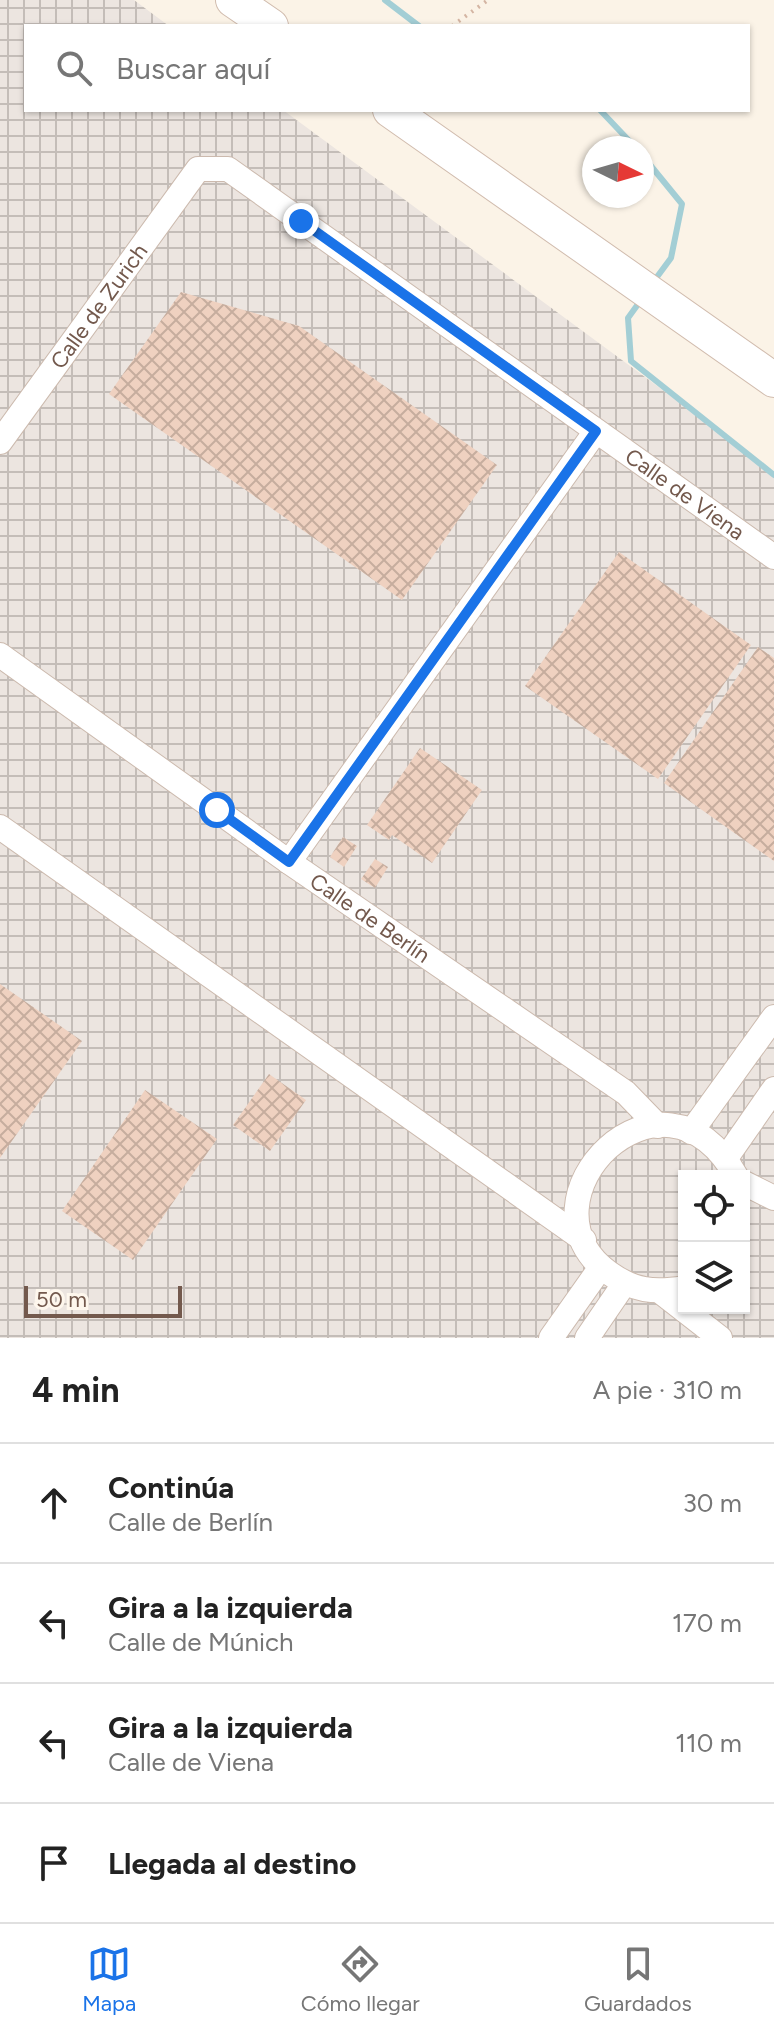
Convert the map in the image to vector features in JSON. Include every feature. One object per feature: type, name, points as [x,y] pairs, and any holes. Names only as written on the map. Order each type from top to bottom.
[{"type":"main road","points":[[233,0],[268,24]]},
{"type":"main road","points":[[393,112],[774,380]]},
{"type":"street","name":"Calle de Viena","points":[[198,169],[228,169],[774,557]]},
{"type":"street","name":"Calle de Zurich","points":[[0,442],[198,169]]},
{"type":"street","points":[[289,862],[596,431]]},
{"type":"street","name":"Calle de Berlín","points":[[0,655],[289,862],[626,1093],[658,1126]]},
{"type":"street","points":[[0,827],[584,1240]]},
{"type":"street","points":[[691,1132],[774,1017]]},
{"type":"street","points":[[720,1338],[673,1290],[624,1284],[601,1267],[584,1240],[578,1214],[580,1188],[591,1163],[609,1144],[632,1131],[658,1126],[691,1132],[711,1142],[731,1167],[774,1089]]},
{"type":"street","points":[[750,1186],[774,1198]]},
{"type":"street","points":[[551,1338],[601,1267]]},
{"type":"street","points":[[587,1338],[624,1284]]},
{"type":"path","points":[[454,24],[488,0]]},
{"type":"shaded area","points":[[0,0],[134,0],[166,24],[24,24],[24,112],[286,112],[774,472],[774,1338],[0,1338]]},
{"type":"building","points":[[181,292],[299,326],[497,465],[402,600],[109,394]]},
{"type":"building","points":[[619,552],[751,645],[658,779],[525,686]]},
{"type":"building","points":[[758,647],[774,658],[774,861],[664,783]]},
{"type":"building","points":[[420,748],[482,790],[432,863],[392,835],[389,840],[367,825]]},
{"type":"building","points":[[343,837],[357,846],[344,867],[330,857]]},
{"type":"building","points":[[375,859],[388,867],[375,888],[361,879]]},
{"type":"building","points":[[0,984],[82,1041],[0,1158]]},
{"type":"building","points":[[269,1074],[306,1100],[270,1151],[233,1125]]},
{"type":"building","points":[[145,1090],[217,1139],[133,1260],[62,1211]]},
{"type":"waterway","points":[[385,0],[416,24]]},
{"type":"waterway","points":[[602,112],[625,136]]},
{"type":"waterway","points":[[654,170],[682,204],[671,258],[654,281]]},
{"type":"waterway","points":[[641,300],[628,318],[631,361],[774,475]]},
{"type":"route","points":[[217,810],[289,862],[596,431],[301,221]]}]
